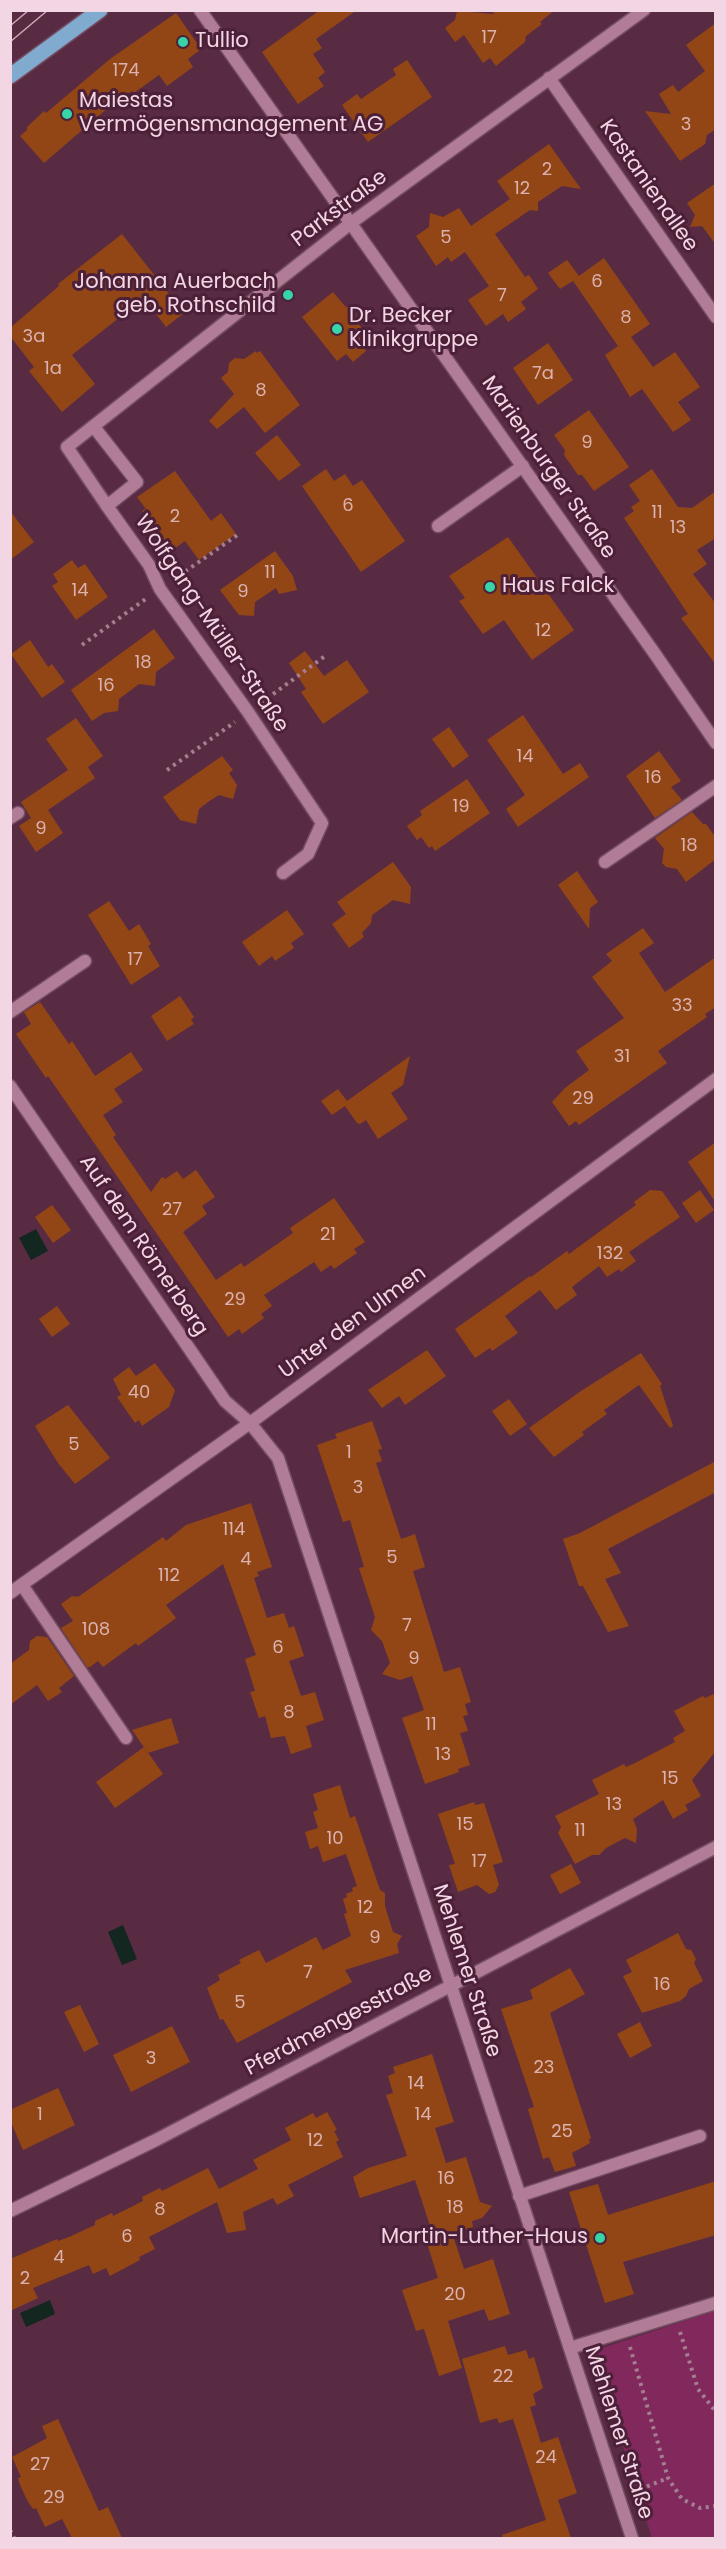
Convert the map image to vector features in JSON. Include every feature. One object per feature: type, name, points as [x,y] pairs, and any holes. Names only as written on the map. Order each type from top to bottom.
[{"type":"main road","points":[[10,76],[100,10]]},
{"type":"street","name":"Marienburger Straße","points":[[200,10],[716,743]]},
{"type":"street","name":"Parkstraße","points":[[67,447],[351,223],[644,10]]},
{"type":"street","name":"Kastanienallee","points":[[549,78],[716,317]]},
{"type":"street","points":[[94,427],[137,482],[107,506]]},
{"type":"street","name":"Wolfgang-Müller-Straße","points":[[67,447],[149,565],[160,589],[248,712],[322,823],[309,854],[283,873]]},
{"type":"street","points":[[438,526],[523,466]]},
{"type":"street","points":[[605,862],[716,786]]},
{"type":"street","points":[[10,1012],[85,961]]},
{"type":"street","name":"Unter den Ulmen","points":[[10,1593],[250,1423],[716,1079]]},
{"type":"street","name":"Auf dem Römerberg","points":[[10,1086],[225,1401],[250,1423]]},
{"type":"street","name":"Mehlemer Straße","points":[[250,1423],[278,1458],[632,2538]]},
{"type":"street","points":[[22,1585],[126,1738]]},
{"type":"street","name":"Pferdmengesstraße","points":[[10,2211],[156,2140],[716,1847]]},
{"type":"street","points":[[519,2196],[700,2136]]},
{"type":"street","points":[[570,2348],[716,2303]]},
{"type":"path","points":[[82,645],[239,534]]},
{"type":"path","points":[[167,770],[325,656]]},
{"type":"path","points":[[675,2316],[698,2389],[716,2412]]},
{"type":"path","points":[[625,2330],[668,2478],[682,2499],[700,2508],[716,2506]]},
{"type":"path","points":[[619,2498],[668,2478]]},
{"type":"path","points":[[10,2530],[14,2538]]},
{"type":"shaded area","points":[[36,1229],[48,1251],[31,1260],[19,1238]]},
{"type":"shaded area","points":[[123,1925],[137,1959],[122,1965],[108,1932]]},
{"type":"shaded area","points":[[50,2300],[55,2314],[26,2327],[20,2313]]},
{"type":"shaded area","points":[[715,2311],[715,2538],[652,2538],[593,2351]]},
{"type":"building","points":[[320,10],[357,10],[316,39],[322,48],[313,54],[325,72],[318,78],[324,86],[298,104],[262,52]]},
{"type":"building","points":[[492,10],[555,10],[526,36],[525,42],[496,66],[490,58],[483,63],[464,35],[455,42],[445,28],[455,20],[457,11],[494,14]]},
{"type":"building","points":[[176,13],[201,49],[188,59],[193,67],[167,86],[159,75],[134,93],[132,91],[117,100],[44,163],[20,136],[27,130],[27,127],[110,59]]},
{"type":"building","points":[[716,23],[716,129],[707,135],[705,144],[680,161],[645,111],[671,114],[659,94],[673,85],[678,92],[705,71],[686,45]]},
{"type":"building","points":[[407,60],[432,97],[368,142],[342,105],[357,94],[361,99],[396,75],[393,69]]},
{"type":"building","points":[[549,144],[581,189],[562,186],[538,202],[538,211],[530,210],[495,234],[525,277],[529,275],[538,289],[521,302],[526,309],[508,322],[503,314],[486,326],[468,300],[489,286],[465,252],[451,262],[448,257],[436,266],[416,236],[429,227],[430,213],[443,217],[459,208],[471,226],[510,199],[497,181]]},
{"type":"building","points":[[716,183],[716,245],[702,226],[690,227],[695,215],[687,203]]},
{"type":"building","points":[[122,234],[184,313],[166,327],[144,298],[72,355],[95,384],[62,412],[29,371],[34,367],[10,336],[10,328],[59,286],[58,284]]},
{"type":"building","points":[[604,258],[650,324],[631,337],[653,367],[675,352],[700,387],[678,402],[691,420],[673,432],[642,389],[630,397],[605,355],[618,346],[573,281],[560,289],[548,273],[567,260],[579,276]]},
{"type":"building","name":"Dr. Becker Klinikgruppe","points":[[333,292],[345,306],[355,310],[357,322],[368,336],[360,343],[366,351],[353,362],[346,354],[337,361],[302,317]]},
{"type":"building","points":[[548,343],[573,380],[538,405],[513,368]]},
{"type":"building","points":[[256,351],[257,353],[260,351],[300,405],[265,433],[244,407],[217,429],[209,421],[234,394],[221,378],[228,372],[229,363],[235,358],[244,359]]},
{"type":"building","points":[[589,410],[629,467],[594,491],[582,475],[578,475],[554,435]]},
{"type":"building","points":[[277,435],[301,465],[279,481],[255,453]]},
{"type":"building","points":[[326,469],[334,481],[345,474],[353,486],[362,480],[405,541],[361,572],[302,486]]},
{"type":"building","points":[[652,469],[678,507],[692,508],[716,491],[716,538],[697,550],[707,564],[693,574],[716,604],[716,665],[681,618],[688,614],[624,518],[634,511],[631,507],[640,501],[629,485]]},
{"type":"building","points":[[175,471],[211,521],[221,513],[236,534],[199,560],[185,541],[170,552],[142,511],[146,509],[137,497]]},
{"type":"building","points":[[10,511],[34,542],[10,560]]},
{"type":"building","points":[[508,537],[574,630],[532,660],[504,620],[483,634],[459,601],[465,598],[449,576]]},
{"type":"building","points":[[275,551],[293,576],[297,590],[279,594],[276,588],[255,602],[254,616],[239,615],[220,590]]},
{"type":"building","points":[[72,560],[78,568],[85,564],[108,597],[76,620],[52,586],[58,582],[53,574]]},
{"type":"building","points":[[154,629],[175,658],[156,672],[155,686],[139,684],[119,699],[118,711],[104,713],[92,721],[71,690]]},
{"type":"building","points":[[30,640],[48,667],[52,664],[65,682],[42,698],[11,654]]},
{"type":"building","points":[[305,651],[324,676],[347,660],[369,692],[323,724],[301,692],[306,689],[289,663]]},
{"type":"building","points":[[523,715],[563,774],[580,763],[589,777],[518,827],[506,809],[525,795],[487,740]]},
{"type":"building","points":[[76,718],[103,756],[88,767],[95,778],[48,810],[63,833],[36,852],[19,826],[31,818],[21,802],[68,770],[46,739]]},
{"type":"building","points":[[449,727],[469,756],[453,768],[432,739]]},
{"type":"building","points":[[659,751],[681,781],[671,787],[682,800],[655,818],[626,776]]},
{"type":"building","points":[[222,756],[233,770],[229,773],[237,785],[233,799],[219,795],[208,802],[199,809],[196,824],[180,820],[163,797]]},
{"type":"building","points":[[467,779],[490,813],[435,851],[432,846],[429,848],[421,837],[417,840],[407,826],[422,815],[420,811]]},
{"type":"building","points":[[692,812],[703,824],[706,824],[716,838],[716,859],[686,882],[677,869],[666,867],[662,863],[664,849],[655,838]]},
{"type":"building","points":[[393,862],[411,887],[410,904],[393,900],[372,915],[371,923],[362,933],[364,937],[349,948],[332,924],[346,914],[337,902]]},
{"type":"building","points":[[577,871],[598,902],[590,908],[589,929],[558,885]]},
{"type":"building","points":[[109,901],[129,931],[139,924],[160,966],[131,985],[88,915]]},
{"type":"building","points":[[287,910],[304,934],[291,943],[294,948],[275,961],[272,956],[259,966],[242,942]]},
{"type":"building","points":[[643,928],[654,943],[639,953],[665,992],[716,957],[716,1007],[705,1014],[707,1017],[658,1051],[667,1063],[579,1125],[576,1121],[569,1126],[552,1102],[565,1088],[589,1070],[576,1051],[624,1018],[592,977],[612,961],[606,954]]},
{"type":"building","points":[[180,996],[194,1017],[191,1020],[194,1024],[167,1041],[151,1016]]},
{"type":"building","points":[[40,1002],[69,1044],[72,1041],[95,1076],[131,1052],[143,1070],[114,1089],[123,1102],[103,1115],[116,1135],[113,1137],[151,1192],[162,1177],[165,1179],[177,1171],[183,1179],[196,1170],[215,1197],[202,1206],[207,1214],[183,1232],[216,1280],[241,1263],[244,1267],[293,1233],[290,1228],[334,1198],[365,1242],[354,1249],[357,1253],[334,1269],[331,1265],[321,1272],[314,1262],[264,1295],[272,1306],[261,1314],[264,1318],[242,1334],[239,1329],[228,1337],[48,1076],[46,1078],[16,1034],[31,1024],[24,1012]]},
{"type":"building","points":[[410,1056],[403,1085],[391,1093],[408,1119],[378,1139],[366,1120],[360,1124],[357,1123],[345,1106],[332,1115],[321,1101],[338,1089],[347,1101]]},
{"type":"building","points":[[716,1142],[716,1203],[688,1162]]},
{"type":"building","points":[[650,1190],[662,1191],[680,1217],[629,1252],[636,1261],[621,1272],[619,1269],[607,1277],[599,1266],[572,1287],[577,1295],[556,1310],[540,1290],[505,1316],[518,1333],[492,1351],[490,1348],[475,1358],[455,1329],[530,1276],[532,1279],[531,1277],[567,1251],[569,1254],[636,1205],[634,1202]]},
{"type":"building","points":[[700,1190],[714,1210],[696,1223],[682,1203]]},
{"type":"building","points":[[52,1205],[71,1230],[53,1243],[35,1217]]},
{"type":"building","points":[[57,1306],[70,1324],[52,1337],[39,1319]]},
{"type":"building","points":[[427,1350],[446,1376],[405,1405],[399,1396],[382,1408],[368,1390]]},
{"type":"building","points":[[641,1353],[662,1384],[660,1386],[673,1426],[670,1428],[639,1385],[604,1410],[607,1414],[582,1432],[584,1435],[554,1457],[529,1428],[581,1391]]},
{"type":"building","points":[[155,1363],[175,1390],[169,1407],[142,1426],[139,1420],[135,1423],[117,1397],[121,1395],[113,1379],[129,1367],[136,1376]]},
{"type":"building","points":[[509,1399],[527,1424],[510,1436],[492,1411]]},
{"type":"building","points":[[68,1405],[110,1458],[75,1484],[58,1463],[35,1426]]},
{"type":"building","points":[[372,1421],[382,1449],[378,1450],[382,1461],[376,1463],[401,1539],[415,1534],[425,1567],[413,1571],[444,1672],[460,1667],[471,1702],[465,1704],[468,1715],[463,1716],[468,1731],[460,1733],[470,1765],[458,1769],[459,1772],[425,1784],[402,1718],[424,1710],[412,1676],[400,1680],[382,1674],[390,1663],[382,1641],[371,1630],[375,1617],[359,1568],[364,1567],[350,1520],[343,1522],[317,1445],[337,1438],[335,1434]]},
{"type":"building","points":[[716,1461],[716,1492],[608,1549],[621,1573],[605,1579],[629,1626],[608,1632],[583,1586],[579,1586],[563,1539],[580,1533]]},
{"type":"building","points":[[251,1503],[272,1567],[257,1572],[259,1576],[254,1578],[267,1618],[284,1613],[289,1628],[294,1626],[304,1656],[289,1661],[301,1696],[315,1692],[324,1720],[306,1726],[312,1747],[291,1754],[285,1736],[271,1738],[265,1716],[259,1718],[250,1692],[255,1691],[245,1659],[256,1655],[223,1564],[166,1605],[176,1618],[138,1646],[136,1643],[103,1667],[98,1661],[87,1667],[61,1628],[73,1621],[61,1604],[72,1596],[78,1597],[163,1537],[166,1541],[186,1525]]},
{"type":"building","points":[[37,1636],[47,1637],[74,1676],[59,1688],[62,1692],[48,1701],[37,1685],[10,1705],[10,1664],[29,1650],[30,1641]]},
{"type":"building","points":[[716,1693],[716,1751],[692,1780],[701,1796],[685,1805],[688,1810],[673,1819],[663,1800],[633,1819],[637,1829],[636,1843],[625,1838],[606,1848],[599,1855],[592,1855],[575,1864],[558,1833],[561,1827],[555,1816],[599,1794],[592,1780],[624,1764],[626,1767],[635,1763],[675,1742],[673,1738],[685,1731],[674,1711],[703,1696],[705,1698]]},
{"type":"building","points":[[171,1718],[179,1743],[148,1753],[132,1730]]},
{"type":"building","points":[[144,1747],[163,1774],[115,1808],[96,1782]]},
{"type":"building","points":[[340,1785],[350,1818],[355,1816],[380,1890],[385,1893],[385,1906],[393,1932],[402,1936],[397,1944],[399,1953],[345,1970],[352,1982],[237,2043],[223,2019],[220,2020],[207,1988],[220,1980],[218,1975],[241,1963],[239,1960],[259,1950],[266,1963],[316,1937],[323,1950],[351,1936],[344,1914],[347,1913],[343,1899],[347,1897],[346,1894],[353,1891],[352,1888],[357,1886],[346,1854],[323,1862],[318,1846],[310,1849],[305,1832],[318,1828],[313,1812],[318,1810],[313,1794]]},
{"type":"building","points":[[474,1802],[475,1805],[484,1803],[503,1862],[493,1865],[499,1885],[495,1892],[489,1894],[477,1885],[458,1892],[449,1865],[455,1864],[438,1814]]},
{"type":"building","points":[[571,1864],[581,1883],[560,1894],[550,1875]]},
{"type":"building","points":[[678,1933],[686,1949],[691,1950],[696,1959],[694,1963],[703,1981],[689,1989],[680,2001],[642,2013],[623,1976],[632,1972],[626,1960]]},
{"type":"building","points":[[570,1968],[585,1994],[550,2013],[591,2138],[590,2143],[572,2153],[576,2166],[555,2172],[549,2157],[543,2159],[528,2109],[534,2107],[501,2009],[533,1999],[530,1990]]},
{"type":"building","points":[[80,2005],[99,2044],[84,2052],[64,2012]]},
{"type":"building","points":[[640,2022],[652,2046],[630,2058],[617,2034]]},
{"type":"building","points":[[172,2026],[190,2062],[131,2092],[113,2055]]},
{"type":"building","points":[[432,2054],[454,2122],[435,2128],[446,2163],[466,2157],[480,2202],[492,2206],[482,2218],[472,2221],[473,2227],[452,2233],[464,2269],[493,2259],[510,2314],[489,2321],[484,2309],[448,2321],[462,2368],[439,2376],[424,2329],[416,2331],[402,2290],[438,2278],[427,2243],[435,2241],[415,2180],[360,2198],[353,2177],[368,2168],[407,2156],[386,2095],[393,2093],[388,2076],[395,2073],[393,2067]]},
{"type":"building","points":[[58,2088],[75,2125],[23,2150],[10,2120],[10,2110]]},
{"type":"building","points":[[327,2112],[337,2130],[334,2131],[339,2140],[336,2142],[343,2157],[288,2185],[294,2196],[277,2205],[273,2198],[243,2212],[246,2230],[227,2233],[217,2202],[149,2237],[155,2249],[110,2276],[106,2268],[93,2274],[89,2265],[33,2288],[38,2298],[10,2311],[10,2259],[57,2239],[58,2241],[69,2237],[95,2225],[95,2221],[112,2213],[113,2216],[143,2201],[142,2197],[160,2188],[162,2191],[208,2168],[219,2189],[258,2169],[253,2160],[291,2140],[285,2128],[313,2113],[316,2118]]},
{"type":"building","points":[[716,2181],[716,2235],[623,2262],[634,2294],[605,2303],[569,2192],[598,2184],[608,2215]]},
{"type":"building","points":[[505,2346],[508,2355],[526,2350],[529,2359],[534,2357],[543,2388],[533,2394],[536,2405],[530,2407],[541,2443],[558,2437],[577,2493],[558,2500],[571,2538],[503,2538],[502,2535],[546,2520],[513,2419],[499,2423],[497,2418],[480,2423],[462,2359]]},
{"type":"building","points":[[58,2419],[99,2511],[108,2507],[122,2538],[72,2538],[62,2519],[45,2527],[36,2508],[33,2509],[27,2500],[18,2478],[21,2477],[12,2457],[47,2438],[42,2426]]},
{"type":"tram line","points":[[10,26],[29,10]]},
{"type":"tram line","points":[[10,42],[48,10]]},
{"type":"place","name":"Tullio","points":[[183,42]]},
{"type":"place","name":"Maiestas Vermögensmanagement AG","points":[[67,114]]},
{"type":"place","name":"Johanna Auerbach geb. Rothschild","points":[[288,295]]},
{"type":"place","name":"Dr. Becker Klinikgruppe","points":[[337,329]]},
{"type":"place","name":"Haus Falck","points":[[490,587]]},
{"type":"place","name":"Martin-Luther-Haus","points":[[600,2238]]}]
